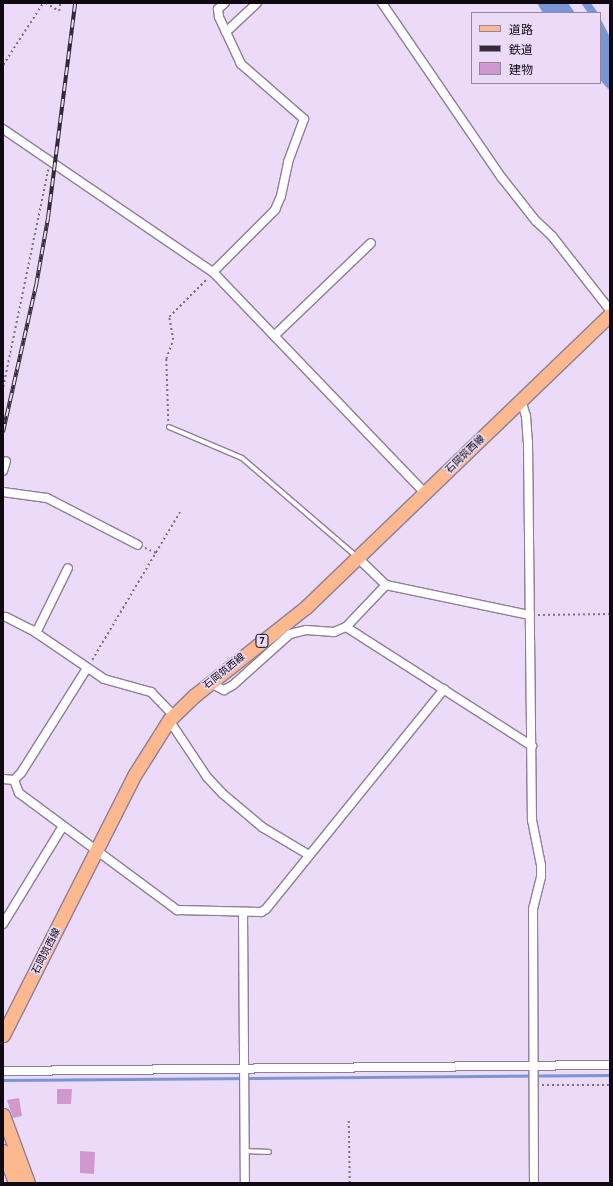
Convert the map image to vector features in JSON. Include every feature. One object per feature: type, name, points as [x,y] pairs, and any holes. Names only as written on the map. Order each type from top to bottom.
[{"type":"main road","name":"石岡筑西線","points":[[3,1035],[138,768],[171,718],[210,683],[306,607],[610,314]]},
{"type":"main road","points":[[3,1115],[28,1183]]},
{"type":"main road","points":[[3,1151],[15,1183]]},
{"type":"street","points":[[213,272],[275,210],[281,196],[288,162],[304,119],[241,64],[226,32],[218,9],[225,3]]},
{"type":"street","points":[[226,32],[257,3]]},
{"type":"street","points":[[382,3],[502,178],[536,221],[552,236],[610,310]]},
{"type":"street","points":[[3,129],[50,159],[213,272],[425,493]]},
{"type":"street","points":[[274,336],[371,243]]},
{"type":"street","points":[[522,399],[526,416],[528,442],[532,820],[541,877],[532,909],[534,1183]]},
{"type":"street","points":[[3,471],[6,461]]},
{"type":"street","points":[[3,492],[47,498],[138,544]]},
{"type":"street","points":[[358,558],[386,585],[530,615]]},
{"type":"street","points":[[36,633],[68,568]]},
{"type":"street","points":[[210,683],[224,690],[233,685],[290,634],[306,630],[334,632],[346,627],[386,585]]},
{"type":"street","points":[[6,616],[36,633],[87,668],[112,683],[136,686],[151,692],[171,718],[207,777],[223,794],[262,827],[309,855]]},
{"type":"street","points":[[346,627],[532,746]]},
{"type":"street","points":[[14,780],[21,773],[87,668]]},
{"type":"street","points":[[14,780],[19,793],[177,910],[243,912],[266,909],[444,689]]},
{"type":"street","points":[[3,779],[14,780]]},
{"type":"street","points":[[3,924],[63,826]]},
{"type":"street","points":[[243,912],[245,1183]]},
{"type":"street","points":[[3,1071],[245,1072],[533,1068],[610,1065]]},
{"type":"lane","points":[[169,427],[242,458],[358,558]]},
{"type":"lane","points":[[245,1151],[268,1152]]},
{"type":"path","points":[[3,65],[44,3],[59,11],[60,3]]},
{"type":"path","points":[[3,387],[50,159]]},
{"type":"path","points":[[169,427],[166,359],[173,340],[169,317],[213,272]]},
{"type":"path","points":[[87,668],[180,512]]},
{"type":"path","points":[[138,544],[156,553]]},
{"type":"path","points":[[530,615],[610,614]]},
{"type":"path","points":[[534,1082],[610,1085]]},
{"type":"path","points":[[349,1121],[350,1183]]},
{"type":"water","points":[[537,3],[568,3],[574,12],[542,12]]},
{"type":"water","points":[[581,3],[591,3],[597,12],[587,12]]},
{"type":"water","points":[[601,20],[610,37],[610,91],[601,81]]},
{"type":"building","points":[[57,1089],[72,1089],[71,1104],[57,1104]]},
{"type":"building","points":[[19,1098],[22,1116],[13,1118],[7,1100]]},
{"type":"building","points":[[80,1151],[95,1152],[94,1174],[80,1173]]},
{"type":"waterway","points":[[3,1080],[610,1075]]},
{"type":"railway","points":[[3,432],[36,286],[48,218],[75,3]]}]
